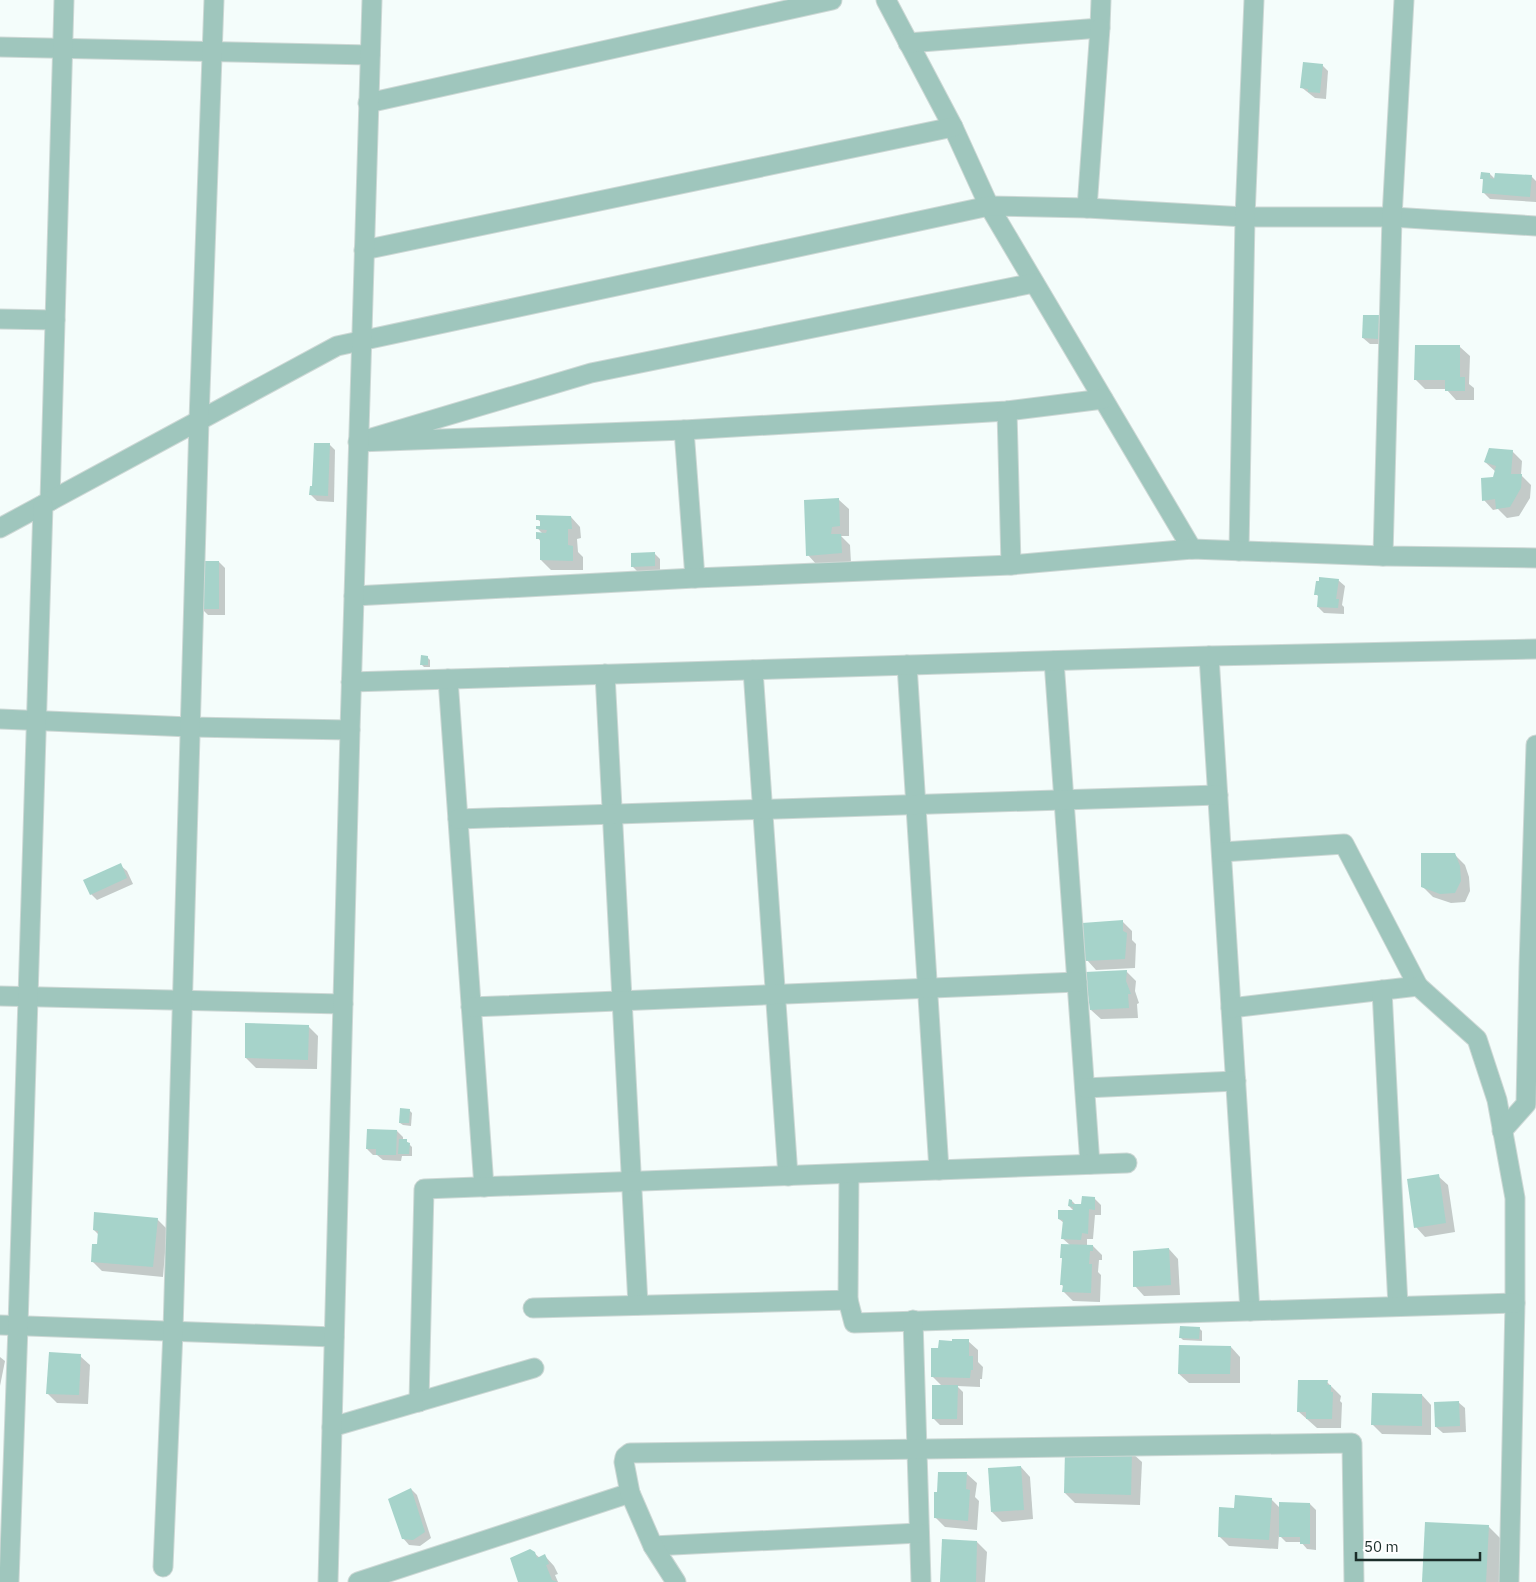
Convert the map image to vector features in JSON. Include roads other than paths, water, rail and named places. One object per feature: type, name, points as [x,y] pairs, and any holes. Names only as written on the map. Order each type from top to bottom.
[{"type":"street","points":[[9,1582],[9,1326],[28,997],[36,720],[55,320],[64,0]]},
{"type":"street","points":[[163,1566],[173,1331],[199,420],[214,0]]},
{"type":"street","points":[[328,1582],[342,1004],[372,0]]},
{"type":"street","points":[[368,103],[832,0]]},
{"type":"street","points":[[886,0],[953,127],[988,206],[1192,549]]},
{"type":"street","points":[[1087,208],[1101,0]]},
{"type":"street","points":[[1239,551],[1245,217],[1254,0]]},
{"type":"street","points":[[1383,556],[1392,217],[1404,0]]},
{"type":"street","points":[[908,43],[1100,28]]},
{"type":"street","points":[[0,46],[370,55]]},
{"type":"street","points":[[364,250],[953,127]]},
{"type":"street","points":[[0,528],[337,346],[988,206],[1087,208],[1245,217],[1392,217],[1536,226]]},
{"type":"street","points":[[358,442],[591,373],[1034,283]]},
{"type":"street","points":[[0,319],[55,320]]},
{"type":"street","points":[[358,442],[684,430],[1007,411],[1103,398]]},
{"type":"street","points":[[1007,411],[1011,565]]},
{"type":"street","points":[[684,430],[695,578]]},
{"type":"street","points":[[354,596],[695,578],[1011,565],[1192,549],[1383,556],[1536,558]]},
{"type":"street","points":[[351,682],[1209,656],[1536,649]]},
{"type":"street","points":[[1209,656],[1250,1311]]},
{"type":"street","points":[[1054,661],[1090,1164]]},
{"type":"street","points":[[907,665],[939,1170]]},
{"type":"street","points":[[753,670],[788,1176]]},
{"type":"street","points":[[605,674],[638,1305]]},
{"type":"street","points":[[448,679],[484,1187]]},
{"type":"street","points":[[0,719],[190,727],[350,730]]},
{"type":"street","points":[[1502,1131],[1526,1104],[1536,744]]},
{"type":"street","points":[[458,819],[1218,795]]},
{"type":"street","points":[[1222,852],[1344,844],[1418,986],[1477,1039],[1497,1100],[1515,1198],[1515,1303],[1509,1582]]},
{"type":"street","points":[[471,1007],[1077,982]]},
{"type":"street","points":[[1231,1008],[1418,986]]},
{"type":"street","points":[[1382,990],[1398,1306]]},
{"type":"street","points":[[0,996],[342,1004]]},
{"type":"street","points":[[1085,1088],[1236,1080]]},
{"type":"street","points":[[418,1402],[424,1189],[1127,1163]]},
{"type":"street","points":[[849,1174],[848,1300],[854,1323],[1515,1303]]},
{"type":"street","points":[[533,1308],[848,1300]]},
{"type":"street","points":[[913,1320],[922,1582]]},
{"type":"street","points":[[9,1326],[334,1337]]},
{"type":"street","points":[[332,1427],[534,1368]]},
{"type":"street","points":[[676,1582],[653,1546],[630,1493],[624,1462],[625,1457],[630,1453],[1352,1443],[1354,1582]]},
{"type":"street","points":[[358,1582],[630,1493]]},
{"type":"street","points":[[653,1546],[919,1533]]}]
